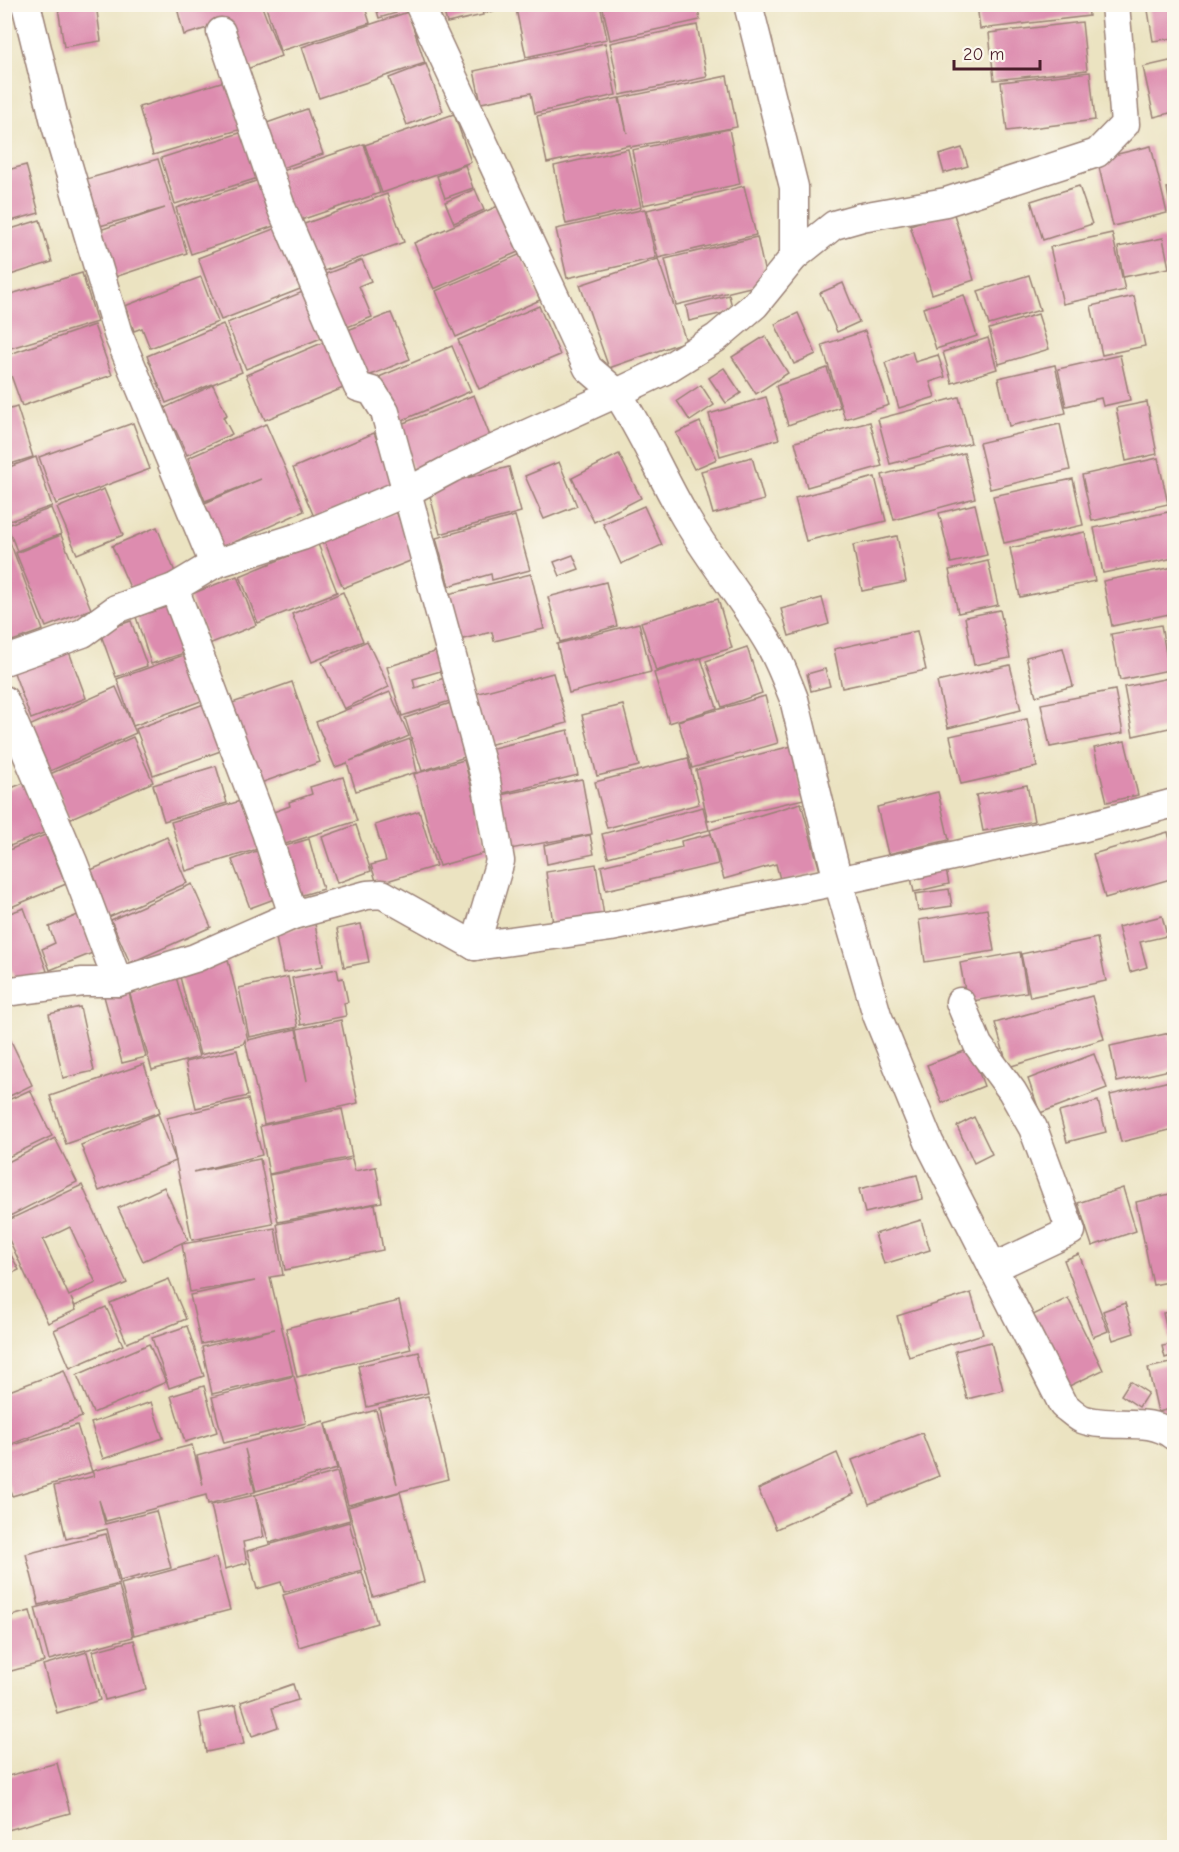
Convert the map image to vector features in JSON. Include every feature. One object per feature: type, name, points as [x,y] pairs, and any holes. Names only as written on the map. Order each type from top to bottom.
[{"type":"street","points":[[26,4],[55,122],[118,334],[214,564]]},
{"type":"street","points":[[419,4],[588,368],[617,393],[643,433],[681,510],[723,579],[770,645],[783,672],[794,699],[838,881],[877,1015],[929,1142],[1063,1405],[1082,1418],[1104,1423],[1141,1423],[1168,1430],[1174,1436]]},
{"type":"street","points":[[748,4],[794,187],[794,257]]},
{"type":"street","points":[[4,661],[82,633],[116,609],[174,588],[214,564],[302,536],[409,492],[452,468],[663,371],[716,338],[755,305],[794,257],[834,225],[862,217],[946,202],[1097,153],[1125,124],[1114,4]]},
{"type":"street","points":[[221,32],[281,207],[358,387],[372,391],[385,412],[409,492],[486,781],[500,861],[475,946]]},
{"type":"street","points":[[174,588],[266,832],[293,915]]},
{"type":"street","points":[[4,700],[74,862],[118,982]]},
{"type":"street","points":[[4,992],[83,982],[118,982],[195,958],[293,915],[367,895],[382,894],[475,946],[611,927],[838,881],[1085,827],[1174,803]]},
{"type":"street","points":[[960,1002],[978,1045],[1012,1091],[1033,1128],[1071,1231],[993,1269]]},
{"type":"building","points":[[73,4],[96,4],[101,41],[64,47],[58,7]]},
{"type":"building","points":[[176,4],[261,4],[281,56],[242,71],[224,23],[184,35]]},
{"type":"building","points":[[265,4],[364,4],[370,23],[280,51]]},
{"type":"building","points":[[375,4],[393,4],[396,13],[379,18]]},
{"type":"building","points":[[436,4],[481,4],[483,15],[447,23],[444,12],[438,14]]},
{"type":"building","points":[[483,4],[515,4],[515,5],[485,13]]},
{"type":"building","points":[[535,4],[600,4],[607,39],[526,57],[516,9]]},
{"type":"building","points":[[602,4],[697,4],[700,20],[610,40]]},
{"type":"building","points":[[977,4],[1088,4],[1089,16],[980,29]]},
{"type":"building","points":[[1147,4],[1174,4],[1174,38],[1153,41]]},
{"type":"building","points":[[408,12],[425,63],[319,98],[302,47]]},
{"type":"building","points":[[1082,22],[1087,70],[994,80],[989,33]]},
{"type":"building","points":[[697,25],[707,77],[620,95],[610,43]]},
{"type":"building","points":[[605,43],[616,95],[535,113],[531,93],[481,103],[474,71]]},
{"type":"building","points":[[1174,60],[1174,112],[1154,117],[1143,67]]},
{"type":"building","points":[[426,64],[443,111],[407,125],[389,78]]},
{"type":"building","points":[[1090,72],[1095,120],[1007,131],[1001,82]]},
{"type":"building","points":[[727,76],[737,127],[630,147],[630,145],[547,163],[537,116],[619,98],[627,133],[620,98]]},
{"type":"building","points":[[228,80],[242,129],[153,155],[139,107]]},
{"type":"building","points":[[307,109],[323,154],[279,169],[264,124]]},
{"type":"building","points":[[454,114],[471,162],[382,193],[365,145]]},
{"type":"building","points":[[729,129],[740,184],[643,205],[632,150]]},
{"type":"building","points":[[243,132],[258,178],[175,204],[161,158]]},
{"type":"building","points":[[364,144],[380,193],[292,223],[276,173]]},
{"type":"building","points":[[1151,146],[1167,213],[1113,226],[1097,159]]},
{"type":"building","points":[[962,148],[968,166],[944,173],[939,155]]},
{"type":"building","points":[[628,149],[641,207],[566,224],[554,166]]},
{"type":"building","points":[[158,159],[187,253],[109,279],[94,232],[165,208],[89,229],[76,182]]},
{"type":"building","points":[[26,165],[39,213],[4,223],[4,171]]},
{"type":"building","points":[[465,165],[473,188],[445,198],[437,176]]},
{"type":"building","points":[[259,180],[274,226],[191,254],[176,208]]},
{"type":"building","points":[[744,186],[756,235],[658,258],[647,210]]},
{"type":"building","points":[[1079,186],[1092,224],[1043,240],[1031,201]]},
{"type":"building","points":[[1174,187],[1174,223],[1173,223],[1167,188]]},
{"type":"building","points":[[475,189],[484,210],[454,223],[445,202]]},
{"type":"building","points":[[387,194],[404,242],[313,275],[296,227]]},
{"type":"building","points":[[498,206],[518,252],[434,289],[414,243]]},
{"type":"building","points":[[645,209],[656,258],[567,278],[556,229]]},
{"type":"building","points":[[953,211],[974,280],[932,294],[910,225]]},
{"type":"building","points":[[40,220],[52,262],[4,277],[4,231]]},
{"type":"building","points":[[284,225],[308,286],[221,320],[198,258]]},
{"type":"building","points":[[1112,233],[1125,290],[1063,304],[1050,247]]},
{"type":"building","points":[[757,237],[767,283],[676,305],[665,259]]},
{"type":"building","points":[[1163,238],[1169,268],[1123,277],[1118,247]]},
{"type":"building","points":[[521,254],[540,300],[456,337],[436,291]]},
{"type":"building","points":[[658,259],[686,341],[609,368],[580,285]]},
{"type":"building","points":[[362,260],[371,281],[359,286],[372,317],[340,330],[318,277]]},
{"type":"building","points":[[82,273],[97,322],[4,350],[4,296]]},
{"type":"building","points":[[1029,275],[1040,310],[989,325],[978,291]]},
{"type":"building","points":[[201,277],[218,322],[150,348],[142,328],[134,331],[125,306]]},
{"type":"building","points":[[843,283],[859,322],[837,332],[820,293]]},
{"type":"building","points":[[310,289],[328,335],[246,369],[227,323]]},
{"type":"building","points":[[729,295],[733,311],[689,321],[686,306]]},
{"type":"building","points":[[964,295],[977,336],[936,349],[923,308]]},
{"type":"building","points":[[1134,296],[1145,346],[1102,355],[1091,306]]},
{"type":"building","points":[[539,306],[560,355],[479,389],[458,340]]},
{"type":"building","points":[[391,313],[410,359],[361,379],[343,332]]},
{"type":"building","points":[[798,313],[816,354],[794,364],[775,324]]},
{"type":"building","points":[[1038,314],[1049,349],[999,364],[989,329]]},
{"type":"building","points":[[223,324],[242,372],[166,403],[147,356]]},
{"type":"building","points":[[94,325],[112,375],[22,406],[4,356]]},
{"type":"building","points":[[865,331],[889,405],[845,419],[822,345]]},
{"type":"building","points":[[765,336],[788,373],[756,394],[732,357]]},
{"type":"building","points":[[988,338],[997,369],[952,383],[943,352]]},
{"type":"building","points":[[329,340],[348,386],[265,420],[246,375]]},
{"type":"building","points":[[452,346],[471,391],[398,422],[379,377]]},
{"type":"building","points":[[912,351],[915,362],[938,355],[945,377],[930,382],[935,397],[899,408],[885,363]]},
{"type":"building","points":[[1120,355],[1130,400],[1103,406],[1101,398],[1066,406],[1058,369]]},
{"type":"building","points":[[1055,365],[1066,413],[1009,426],[998,378]]},
{"type":"building","points":[[724,368],[741,393],[726,403],[709,378]]},
{"type":"building","points":[[827,368],[840,407],[788,425],[776,386]]},
{"type":"building","points":[[213,385],[227,415],[223,417],[232,434],[187,455],[175,429],[168,432],[158,411]]},
{"type":"building","points":[[701,385],[714,405],[690,421],[677,401]]},
{"type":"building","points":[[474,395],[493,444],[415,474],[396,426]]},
{"type":"building","points":[[766,397],[779,439],[720,456],[709,414]]},
{"type":"building","points":[[959,397],[971,443],[890,464],[878,419]]},
{"type":"building","points":[[1147,402],[1157,454],[1126,461],[1116,408]]},
{"type":"building","points":[[17,407],[33,457],[4,466],[4,411]]},
{"type":"building","points":[[700,422],[717,459],[694,469],[676,433]]},
{"type":"building","points":[[870,422],[882,466],[807,487],[795,442]]},
{"type":"building","points":[[133,423],[150,469],[56,504],[39,457]]},
{"type":"building","points":[[266,424],[304,511],[219,549],[200,505],[261,479],[205,501],[188,458]]},
{"type":"building","points":[[1060,424],[1070,470],[990,489],[979,443]]},
{"type":"building","points":[[374,433],[396,484],[315,519],[293,468]]},
{"type":"building","points":[[964,453],[975,498],[894,520],[882,475]]},
{"type":"building","points":[[619,454],[641,498],[594,522],[572,478]]},
{"type":"building","points":[[36,457],[52,506],[4,523],[4,469]]},
{"type":"building","points":[[752,457],[764,500],[713,514],[701,471]]},
{"type":"building","points":[[1158,458],[1168,504],[1092,521],[1082,475]]},
{"type":"building","points":[[559,462],[577,506],[544,519],[525,476]]},
{"type":"building","points":[[509,467],[521,512],[440,534],[428,488]]},
{"type":"building","points":[[875,477],[886,521],[806,541],[795,498]]},
{"type":"building","points":[[1073,479],[1083,525],[1004,543],[993,496]]},
{"type":"building","points":[[104,489],[123,535],[77,554],[57,508]]},
{"type":"building","points":[[975,504],[987,555],[951,563],[939,513]]},
{"type":"building","points":[[644,506],[662,545],[621,564],[603,524]]},
{"type":"building","points":[[51,508],[61,534],[17,551],[7,525]]},
{"type":"building","points":[[396,511],[415,559],[343,588],[324,540]]},
{"type":"building","points":[[1168,512],[1174,542],[1174,558],[1103,573],[1094,528]]},
{"type":"building","points":[[515,516],[530,570],[492,580],[491,574],[449,586],[436,538]]},
{"type":"building","points":[[157,527],[175,572],[131,590],[112,546]]},
{"type":"building","points":[[1085,532],[1095,581],[1020,597],[1010,548]]},
{"type":"building","points":[[7,534],[43,630],[4,644],[4,535]]},
{"type":"building","points":[[61,535],[91,609],[46,627],[16,553]]},
{"type":"building","points":[[897,536],[906,582],[862,591],[853,545]]},
{"type":"building","points":[[318,544],[337,592],[258,623],[240,576]]},
{"type":"building","points":[[573,555],[579,569],[560,576],[554,562]]},
{"type":"building","points":[[988,561],[998,605],[958,613],[949,570]]},
{"type":"building","points":[[1174,567],[1174,613],[1112,626],[1103,581]]},
{"type":"building","points":[[531,574],[544,629],[494,641],[492,632],[459,640],[448,594]]},
{"type":"building","points":[[237,576],[256,625],[209,644],[189,595]]},
{"type":"building","points":[[606,582],[617,626],[560,642],[548,597]]},
{"type":"building","points":[[343,592],[363,641],[312,662],[292,614]]},
{"type":"building","points":[[822,598],[829,624],[789,636],[781,609]]},
{"type":"building","points":[[718,599],[732,648],[656,671],[641,622]]},
{"type":"building","points":[[178,603],[193,650],[151,664],[136,617]]},
{"type":"building","points":[[1000,610],[1010,658],[974,665],[965,617]]},
{"type":"building","points":[[131,621],[147,666],[116,677],[100,632]]},
{"type":"building","points":[[639,623],[651,672],[569,693],[557,644]]},
{"type":"building","points":[[1161,625],[1169,670],[1120,680],[1111,634]]},
{"type":"building","points":[[917,631],[926,670],[842,688],[834,649]]},
{"type":"building","points":[[367,641],[389,687],[344,709],[322,662]]},
{"type":"building","points":[[747,647],[762,693],[722,707],[706,661]]},
{"type":"building","points":[[1063,648],[1073,686],[1036,696],[1026,657]]},
{"type":"building","points":[[68,649],[86,698],[31,719],[13,670]]},
{"type":"building","points":[[195,651],[212,697],[133,726],[117,679]]},
{"type":"building","points":[[438,651],[444,670],[413,679],[415,688],[447,677],[453,700],[402,716],[387,667]]},
{"type":"building","points":[[701,658],[717,708],[669,723],[654,673]]},
{"type":"building","points":[[1010,665],[1021,710],[948,728],[937,682]]},
{"type":"building","points":[[825,669],[830,686],[811,691],[807,674]]},
{"type":"building","points":[[553,673],[567,723],[485,746],[471,695]]},
{"type":"building","points":[[1174,677],[1174,727],[1133,736],[1124,687]]},
{"type":"building","points":[[292,682],[320,762],[252,786],[224,706]]},
{"type":"building","points":[[116,687],[136,733],[50,771],[29,726]]},
{"type":"building","points":[[1115,690],[1123,733],[1050,747],[1041,704]]},
{"type":"building","points":[[390,692],[409,736],[350,761],[410,739],[417,772],[356,791],[347,763],[335,767],[316,722]]},
{"type":"building","points":[[765,696],[778,743],[692,768],[678,721]]},
{"type":"building","points":[[212,701],[229,748],[153,775],[136,729]]},
{"type":"building","points":[[454,702],[471,755],[422,771],[405,718]]},
{"type":"building","points":[[623,705],[639,766],[597,776],[582,715]]},
{"type":"building","points":[[1027,719],[1037,767],[961,784],[950,736]]},
{"type":"building","points":[[568,730],[578,775],[496,795],[485,750]]},
{"type":"building","points":[[133,737],[153,782],[69,819],[50,774]]},
{"type":"building","points":[[1125,741],[1138,795],[1107,802],[1094,748]]},
{"type":"building","points":[[792,746],[804,799],[708,821],[696,770]]},
{"type":"building","points":[[688,758],[699,804],[607,828],[595,782]]},
{"type":"building","points":[[464,760],[489,852],[439,866],[414,774]]},
{"type":"building","points":[[216,766],[227,803],[164,821],[153,785]]},
{"type":"building","points":[[343,777],[357,821],[279,846],[268,814],[290,806],[289,802],[312,794],[310,787]]},
{"type":"building","points":[[582,779],[592,834],[505,850],[495,796]]},
{"type":"building","points":[[26,782],[46,832],[10,846],[4,832],[4,791]]},
{"type":"building","points":[[1027,785],[1034,821],[983,831],[976,795]]},
{"type":"building","points":[[938,792],[949,840],[888,854],[877,807]]},
{"type":"building","points":[[247,799],[261,848],[186,871],[171,822]]},
{"type":"building","points":[[801,803],[820,871],[781,883],[776,864],[724,879],[710,830]]},
{"type":"building","points":[[703,807],[709,830],[608,857],[602,834]]},
{"type":"building","points":[[419,811],[436,866],[377,884],[371,865],[386,861],[375,825]]},
{"type":"building","points":[[356,825],[371,871],[337,883],[322,837]]},
{"type":"building","points":[[1168,832],[1174,855],[1174,878],[1105,898],[1093,854]]},
{"type":"building","points":[[711,834],[718,864],[606,890],[601,866],[682,847],[681,841]]},
{"type":"building","points":[[45,835],[66,884],[4,910],[4,852]]},
{"type":"building","points":[[590,835],[594,854],[547,864],[544,845]]},
{"type":"building","points":[[167,837],[187,883],[104,919],[84,873]]},
{"type":"building","points":[[309,839],[323,889],[289,899],[275,849]]},
{"type":"building","points":[[268,847],[285,895],[250,908],[232,860]]},
{"type":"building","points":[[596,864],[604,916],[553,924],[546,872]]},
{"type":"building","points":[[945,865],[949,884],[914,892],[910,873]]},
{"type":"building","points":[[192,884],[211,927],[130,963],[111,920]]},
{"type":"building","points":[[949,889],[952,906],[918,911],[915,894]]},
{"type":"building","points":[[24,908],[47,971],[16,983],[4,951],[4,915]]},
{"type":"building","points":[[987,909],[994,951],[925,962],[919,920]]},
{"type":"building","points":[[80,914],[95,952],[50,970],[42,949],[55,943],[49,927]]},
{"type":"building","points":[[1162,916],[1167,936],[1140,942],[1147,967],[1130,972],[1118,927]]},
{"type":"building","points":[[315,924],[323,966],[283,973],[275,933]]},
{"type":"building","points":[[361,924],[369,962],[344,967],[337,929]]},
{"type":"building","points":[[1097,938],[1106,981],[1030,997],[1021,954]]},
{"type":"building","points":[[1020,952],[1027,992],[967,1002],[960,963]]},
{"type":"building","points":[[228,960],[248,1040],[296,1029],[307,1081],[297,1029],[341,1020],[358,1103],[264,1124],[245,1040],[243,1044],[200,1055],[179,973]]},
{"type":"building","points":[[337,969],[339,979],[343,978],[348,1002],[344,1003],[346,1016],[301,1025],[292,978]]},
{"type":"building","points":[[176,977],[199,1057],[152,1070],[129,991]]},
{"type":"building","points":[[288,977],[298,1027],[249,1037],[239,988]]},
{"type":"building","points":[[128,989],[146,1057],[122,1063],[104,996]]},
{"type":"building","points":[[1092,996],[1104,1039],[1008,1067],[995,1023]]},
{"type":"building","points":[[80,1007],[94,1071],[63,1078],[49,1014]]},
{"type":"building","points":[[1170,1033],[1174,1069],[1117,1082],[1110,1046]]},
{"type":"building","points":[[11,1041],[32,1085],[4,1099],[4,1044]]},
{"type":"building","points":[[970,1049],[984,1086],[942,1103],[927,1065]]},
{"type":"building","points":[[237,1050],[248,1096],[196,1108],[185,1062]]},
{"type":"building","points":[[1094,1054],[1107,1088],[1040,1113],[1028,1079]]},
{"type":"building","points":[[144,1064],[160,1112],[66,1144],[50,1096]]},
{"type":"building","points":[[1174,1080],[1174,1129],[1121,1142],[1110,1095]]},
{"type":"building","points":[[30,1090],[52,1136],[4,1159],[4,1102]]},
{"type":"building","points":[[248,1099],[262,1155],[193,1172],[260,1159],[273,1224],[192,1240],[167,1118]]},
{"type":"building","points":[[1098,1101],[1106,1132],[1067,1142],[1059,1112]]},
{"type":"building","points":[[342,1109],[352,1157],[269,1174],[260,1126]]},
{"type":"building","points":[[158,1114],[176,1161],[99,1191],[81,1145]]},
{"type":"building","points":[[974,1117],[992,1154],[974,1163],[957,1126]]},
{"type":"building","points":[[55,1138],[77,1182],[4,1219],[4,1164]]},
{"type":"building","points":[[352,1159],[355,1171],[376,1167],[382,1202],[278,1222],[269,1175]]},
{"type":"building","points":[[917,1175],[923,1199],[865,1213],[859,1189]]},
{"type":"building","points":[[82,1185],[127,1283],[75,1306],[71,1298],[76,1310],[48,1323],[4,1229],[4,1222]],"holes":[[[70,1227],[96,1283],[69,1296],[43,1240]]]},
{"type":"building","points":[[164,1187],[188,1240],[143,1261],[118,1208]]},
{"type":"building","points":[[1123,1188],[1136,1231],[1092,1246],[1078,1203]]},
{"type":"building","points":[[1174,1193],[1174,1281],[1153,1285],[1136,1202]]},
{"type":"building","points":[[375,1204],[383,1250],[285,1270],[277,1224]]},
{"type":"building","points":[[921,1220],[930,1250],[884,1264],[875,1234]]},
{"type":"building","points":[[275,1228],[283,1275],[270,1277],[293,1375],[212,1394],[202,1347],[275,1329],[201,1344],[190,1295],[255,1281],[190,1292],[182,1244]]},
{"type":"building","points":[[4,1242],[19,1270],[4,1277]]},
{"type":"building","points":[[1079,1254],[1108,1331],[1093,1337],[1064,1260]]},
{"type":"building","points":[[169,1279],[186,1319],[127,1343],[110,1303]]},
{"type":"building","points":[[971,1293],[983,1334],[909,1357],[897,1316]]},
{"type":"building","points":[[1068,1298],[1103,1370],[1063,1389],[1029,1317]]},
{"type":"building","points":[[399,1301],[411,1349],[297,1377],[286,1328]]},
{"type":"building","points":[[1125,1303],[1134,1333],[1113,1340],[1103,1311]]},
{"type":"building","points":[[106,1307],[123,1345],[70,1368],[54,1330]]},
{"type":"building","points":[[1174,1311],[1174,1338],[1169,1339],[1163,1313]]},
{"type":"building","points":[[187,1326],[204,1376],[169,1388],[152,1338]]},
{"type":"building","points":[[991,1342],[1003,1390],[967,1399],[955,1351]]},
{"type":"building","points":[[149,1344],[166,1382],[93,1413],[77,1375]]},
{"type":"building","points":[[1174,1344],[1174,1355],[1165,1358],[1162,1346]]},
{"type":"building","points":[[419,1352],[428,1393],[367,1407],[358,1366]]},
{"type":"building","points":[[1174,1362],[1174,1408],[1158,1412],[1148,1368]]},
{"type":"building","points":[[64,1370],[82,1417],[4,1447],[4,1393]]},
{"type":"building","points":[[294,1376],[306,1423],[224,1443],[212,1397]]},
{"type":"building","points":[[1130,1381],[1148,1393],[1139,1407],[1121,1395]]},
{"type":"building","points":[[204,1386],[217,1432],[185,1442],[171,1396]]},
{"type":"building","points":[[428,1396],[448,1479],[348,1505],[326,1424],[376,1410],[397,1484],[379,1408]]},
{"type":"building","points":[[151,1402],[163,1438],[103,1459],[91,1423]]},
{"type":"building","points":[[324,1421],[337,1469],[256,1491],[245,1449],[255,1492],[208,1504],[206,1495],[106,1521],[99,1500],[105,1524],[156,1511],[171,1568],[120,1581],[107,1529],[66,1539],[54,1486],[94,1476],[92,1471],[192,1445],[203,1485],[197,1456]]},
{"type":"building","points":[[77,1425],[92,1472],[12,1496],[4,1473],[4,1448]]},
{"type":"building","points":[[922,1433],[939,1476],[869,1504],[852,1460]]},
{"type":"building","points":[[837,1453],[854,1494],[776,1529],[758,1489]]},
{"type":"building","points":[[337,1472],[350,1520],[269,1543],[255,1495]]},
{"type":"building","points":[[400,1492],[424,1582],[373,1597],[348,1507]]},
{"type":"building","points":[[255,1495],[264,1537],[243,1542],[247,1563],[225,1569],[211,1505]]},
{"type":"building","points":[[349,1522],[362,1570],[284,1592],[281,1582],[257,1589],[247,1551]]},
{"type":"building","points":[[106,1534],[119,1584],[39,1605],[26,1554]]},
{"type":"building","points":[[216,1558],[230,1610],[134,1635],[121,1584]]},
{"type":"building","points":[[362,1572],[377,1623],[299,1647],[283,1595]]},
{"type":"building","points":[[119,1586],[133,1637],[49,1660],[35,1608]]},
{"type":"building","points":[[30,1611],[44,1662],[4,1673],[4,1618]]},
{"type":"building","points":[[134,1640],[146,1689],[105,1700],[93,1651]]},
{"type":"building","points":[[87,1652],[100,1700],[57,1713],[43,1665]]},
{"type":"building","points":[[293,1684],[298,1700],[272,1708],[278,1727],[252,1736],[241,1702]]},
{"type":"building","points":[[236,1705],[244,1744],[206,1752],[199,1713]]},
{"type":"building","points":[[57,1763],[70,1813],[4,1831],[4,1777]]}]
